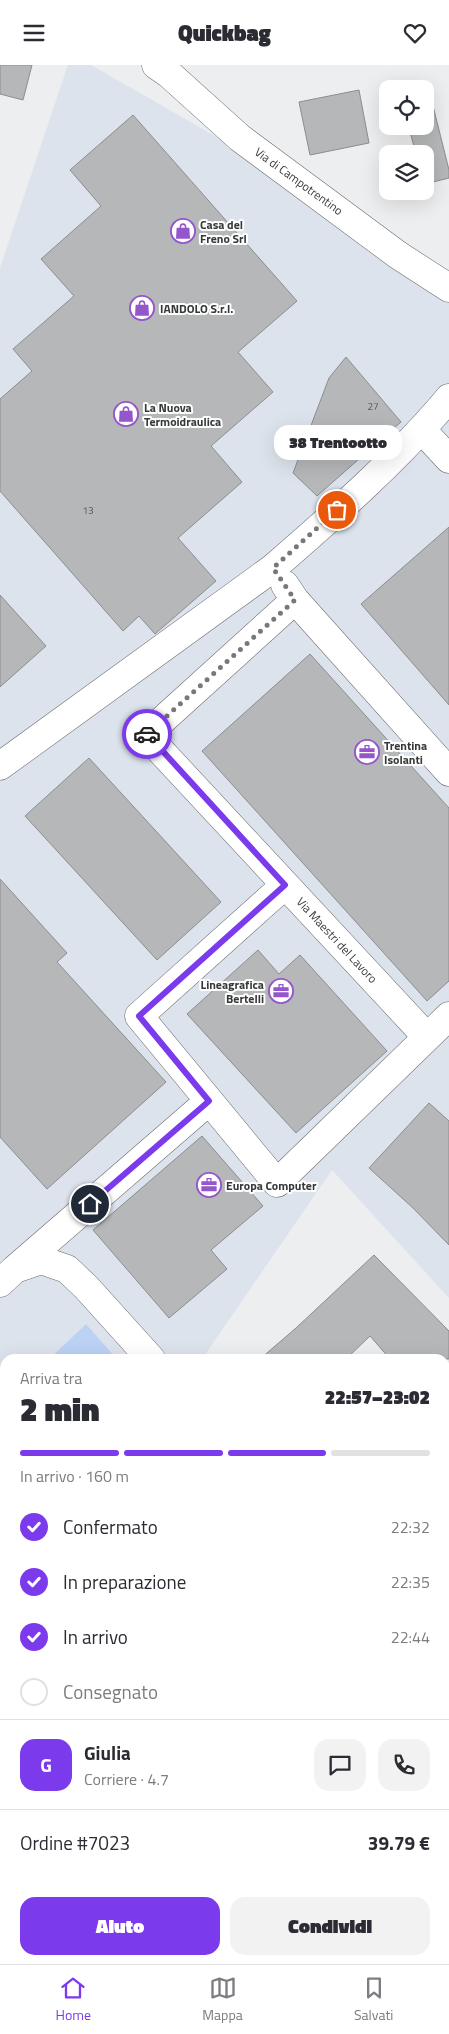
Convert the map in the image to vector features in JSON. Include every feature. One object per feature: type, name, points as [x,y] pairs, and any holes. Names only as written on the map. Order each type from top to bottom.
[{"type":"street","name":"Via di Campotrentino","points":[[156,65],[170,74],[240,138],[398,255],[449,288]]},
{"type":"street","points":[[0,766],[273,568],[309,537],[422,430],[449,398]]},
{"type":"street","points":[[422,430],[449,459]]},
{"type":"street","points":[[273,568],[295,600],[449,772]]},
{"type":"street","name":"Via Maestri del Lavoro","points":[[295,600],[146,735],[426,1037]]},
{"type":"street","points":[[285,885],[139,1016],[277,1183],[449,1015]]},
{"type":"street","points":[[8,1276],[209,1101]]},
{"type":"street","points":[[8,1276],[41,1260],[67,1269],[86,1287],[146,1354]]},
{"type":"shaded area","points":[[68,65],[91,65],[449,270],[449,1298],[332,1170],[205,1354],[113,1354],[86,1324],[54,1354],[0,1354],[0,268]]},
{"type":"shaded area","points":[[86,1324],[113,1354],[54,1354]]},
{"type":"building","points":[[0,65],[32,65],[23,100],[0,94]]},
{"type":"building","points":[[359,90],[369,143],[310,155],[299,102]]},
{"type":"building","points":[[434,110],[449,170],[449,178],[434,182],[434,145],[414,145],[411,135],[434,135]]},
{"type":"building","points":[[133,115],[297,301],[238,352],[273,392],[211,446],[242,482],[178,538],[216,581],[155,634],[139,616],[123,631],[0,491],[0,399],[32,371],[13,349],[74,296],[41,259],[101,206],[70,170]]},
{"type":"building","points":[[346,357],[401,422],[317,496],[293,473],[329,378]]},
{"type":"building","points":[[449,527],[449,705],[361,604]]},
{"type":"building","points":[[0,595],[46,646],[0,687]]},
{"type":"building","points":[[310,654],[449,808],[449,981],[427,1001],[202,751]]},
{"type":"building","points":[[89,758],[221,902],[157,960],[25,816]]},
{"type":"building","points":[[0,879],[67,953],[57,962],[166,1082],[47,1189],[0,1137]]},
{"type":"building","points":[[258,950],[279,974],[300,955],[387,1051],[296,1133],[187,1014]]},
{"type":"building","points":[[429,1103],[449,1121],[449,1245],[413,1208],[369,1168]]},
{"type":"building","points":[[202,1136],[263,1206],[211,1250],[227,1269],[169,1318],[93,1230]]},
{"type":"building","points":[[374,1255],[449,1331],[449,1354],[386,1354],[370,1336],[351,1354],[266,1354]]},
{"type":"way so far","points":[[147,734],[295,600],[273,568],[337,510]]},
{"type":"place","name":"Casa del Freno Srl","points":[[183,231]]},
{"type":"place","name":"IANDOLO S.r.l.","points":[[142,308]]},
{"type":"place","name":"La Nuova Termoidraulica","points":[[126,414]]},
{"type":"place","name":"38 Trentootto","points":[[337,510]]},
{"type":"place","name":"Trentina Isolanti","points":[[367,752]]},
{"type":"place","name":"Lineagrafica Bertelli","points":[[281,991]]},
{"type":"place","name":"Europa Computer","points":[[209,1185]]},
{"type":"route","points":[[90,1204],[209,1101],[139,1016],[285,885],[147,734]]}]
